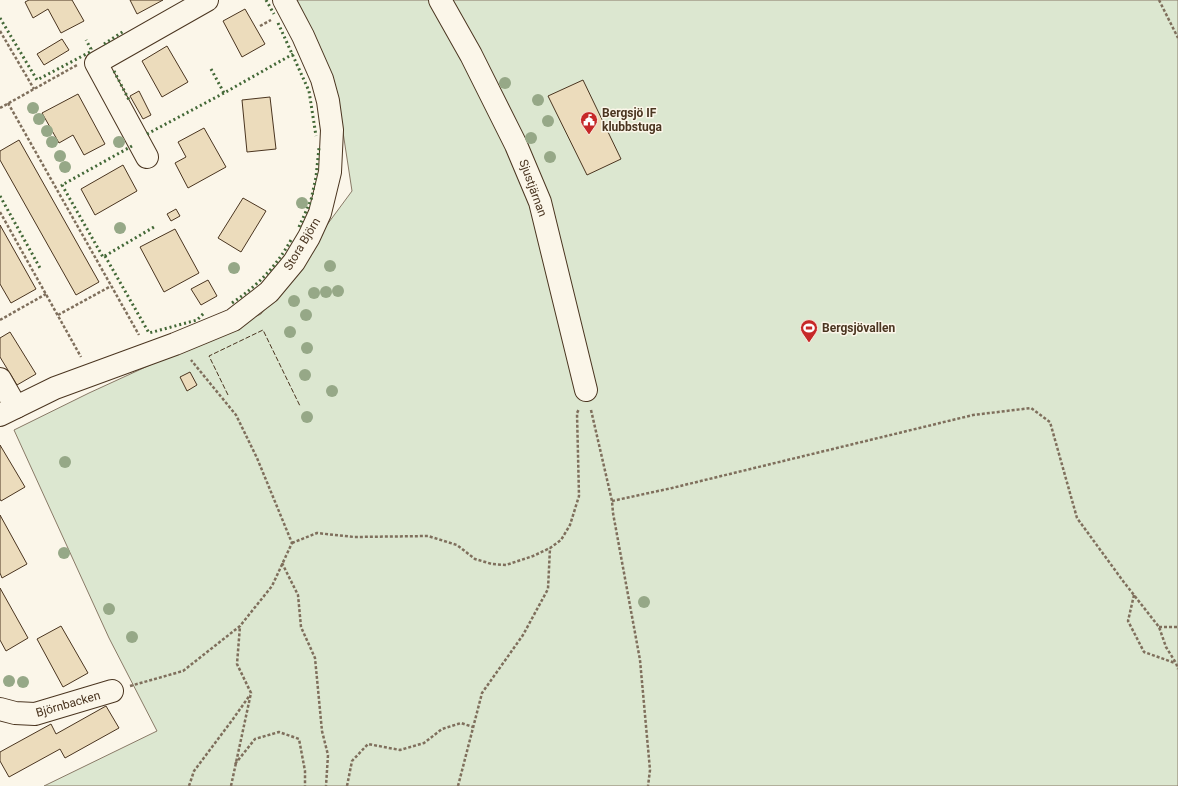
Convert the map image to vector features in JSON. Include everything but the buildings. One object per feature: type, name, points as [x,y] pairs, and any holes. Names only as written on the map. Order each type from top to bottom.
[{"type":"street","points":[[147,157],[96,63],[206,0]]},
{"type":"street","name":"Stora Björn","points":[[8,411],[55,388],[175,344],[233,320],[269,292],[294,262],[309,237],[320,213],[330,172],[332,130],[328,101],[322,79],[303,36],[284,0]]},
{"type":"street","name":"Sjustjärnan","points":[[440,0],[471,55],[516,145],[540,202],[586,390]]},
{"type":"street","points":[[0,379],[8,411]]},
{"type":"street","name":"Björnbacken","points":[[0,708],[15,713],[35,714],[112,691]]},
{"type":"path","points":[[1159,0],[1178,38]]},
{"type":"path","points":[[0,31],[34,89]]},
{"type":"path","points":[[0,108],[78,64],[96,63]]},
{"type":"path","points":[[8,103],[140,336]]},
{"type":"path","points":[[0,212],[82,359]]},
{"type":"path","points":[[58,315],[111,286]]},
{"type":"path","points":[[0,320],[46,294]]},
{"type":"path","points":[[175,344],[194,362],[236,416],[258,458],[292,543]]},
{"type":"path","points":[[586,390],[612,501],[640,660],[650,770],[648,786]]},
{"type":"path","points":[[112,691],[183,671],[240,626],[272,586],[292,543],[317,533],[354,537],[428,536],[457,545],[475,559],[492,564],[506,565],[533,556],[550,548],[561,540],[570,525],[579,496],[577,413],[586,390]]},
{"type":"path","points":[[612,501],[973,415],[1030,408],[1050,422],[1077,518],[1159,627],[1166,647],[1178,669]]},
{"type":"path","points":[[458,786],[482,693],[523,635],[548,589],[550,548]]},
{"type":"path","points":[[282,563],[298,595],[301,627],[316,658],[322,731],[328,755],[326,786]]},
{"type":"path","points":[[1134,594],[1128,621],[1144,652],[1176,663]]},
{"type":"path","points":[[231,786],[251,693],[237,664],[240,626]]},
{"type":"path","points":[[1159,627],[1178,627]]},
{"type":"path","points":[[189,786],[194,771],[251,693]]},
{"type":"path","points":[[347,786],[352,760],[368,744],[400,750],[424,743],[442,729],[461,723],[473,727]]},
{"type":"path","points":[[235,765],[255,739],[279,732],[299,739],[306,771],[305,786]]},
{"type":"green space","points":[[291,0],[1178,0],[1178,786],[44,786],[157,731],[109,638],[14,430],[89,393],[261,314],[352,191],[337,93]]},
{"type":"hedge","points":[[266,0],[274,14]]},
{"type":"hedge","points":[[0,18],[37,80],[90,52],[91,49],[86,40]]},
{"type":"hedge","points":[[278,23],[309,91],[316,136]]},
{"type":"hedge","points":[[104,44],[124,31]]},
{"type":"hedge","points":[[211,69],[224,93],[293,54]]},
{"type":"hedge","points":[[114,71],[129,100]]},
{"type":"hedge","points":[[147,134],[224,93]]},
{"type":"hedge","points":[[132,146],[62,185],[103,257],[154,227]]},
{"type":"hedge","points":[[299,227],[311,200],[316,177],[319,148]]},
{"type":"hedge","points":[[0,196],[40,268]]},
{"type":"hedge","points":[[232,303],[258,283],[279,259],[291,240]]},
{"type":"hedge","points":[[105,256],[149,333],[197,320],[205,312]]},
{"type":"fence","points":[[228,395],[209,356],[263,330],[300,406]]},
{"type":"place","name":"Bergsjö IF klubbstuga","points":[[589,135]]},
{"type":"place","name":"Bergsjövallen","points":[[809,343]]}]
